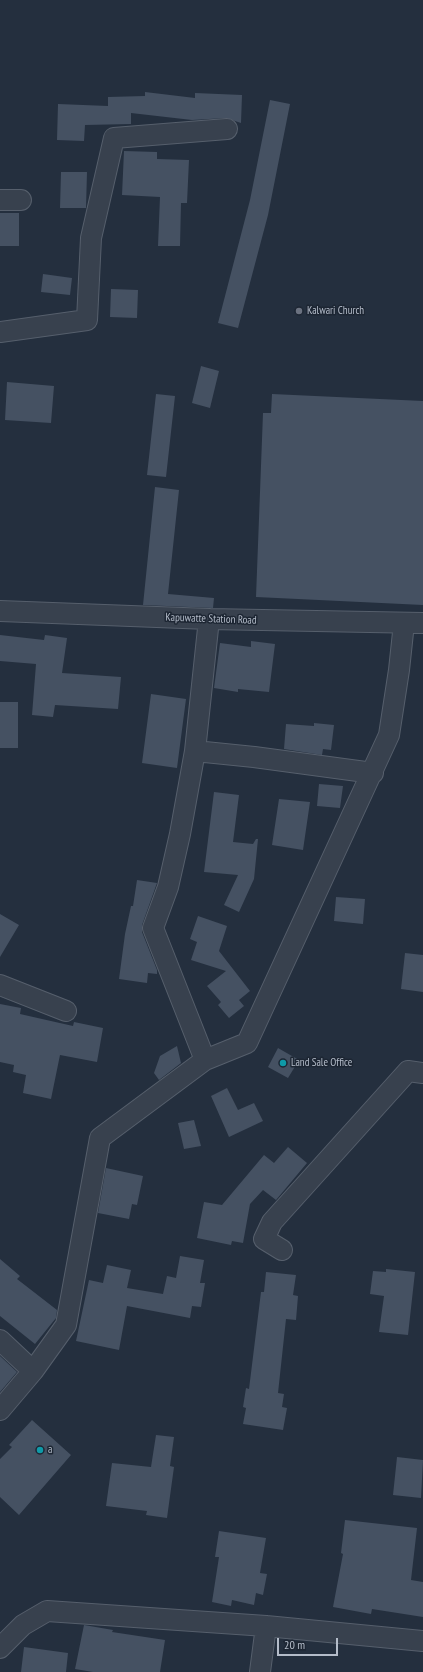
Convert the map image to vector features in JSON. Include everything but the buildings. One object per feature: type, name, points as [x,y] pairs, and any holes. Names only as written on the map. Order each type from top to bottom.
[{"type":"street","points":[[0,332],[87,320],[91,238],[114,138],[227,129]]},
{"type":"street","points":[[0,200],[21,200]]},
{"type":"street","name":"Kapuwatte Station Road","points":[[0,611],[209,619],[413,623]]},
{"type":"street","points":[[204,1060],[153,928],[168,886],[180,834],[195,751],[209,619]]},
{"type":"street","points":[[0,1410],[33,1371],[66,1325],[100,1138],[204,1060],[247,1043],[373,773],[389,735],[400,670],[413,623]]},
{"type":"street","points":[[195,751],[254,757],[373,773]]},
{"type":"street","points":[[0,985],[66,1011]]},
{"type":"street","points":[[282,1250],[264,1239],[272,1222],[408,1071],[423,1073]]},
{"type":"street","points":[[0,1340],[33,1371]]},
{"type":"street","points":[[0,1648],[22,1625],[47,1611],[266,1626],[423,1642]]},
{"type":"street","points":[[260,1672],[266,1626]]},
{"type":"place","name":"Kalwari Church","points":[[299,311]]},
{"type":"place","name":"Land Sale Office","points":[[283,1063]]},
{"type":"place","name":"a","points":[[40,1450]]}]
